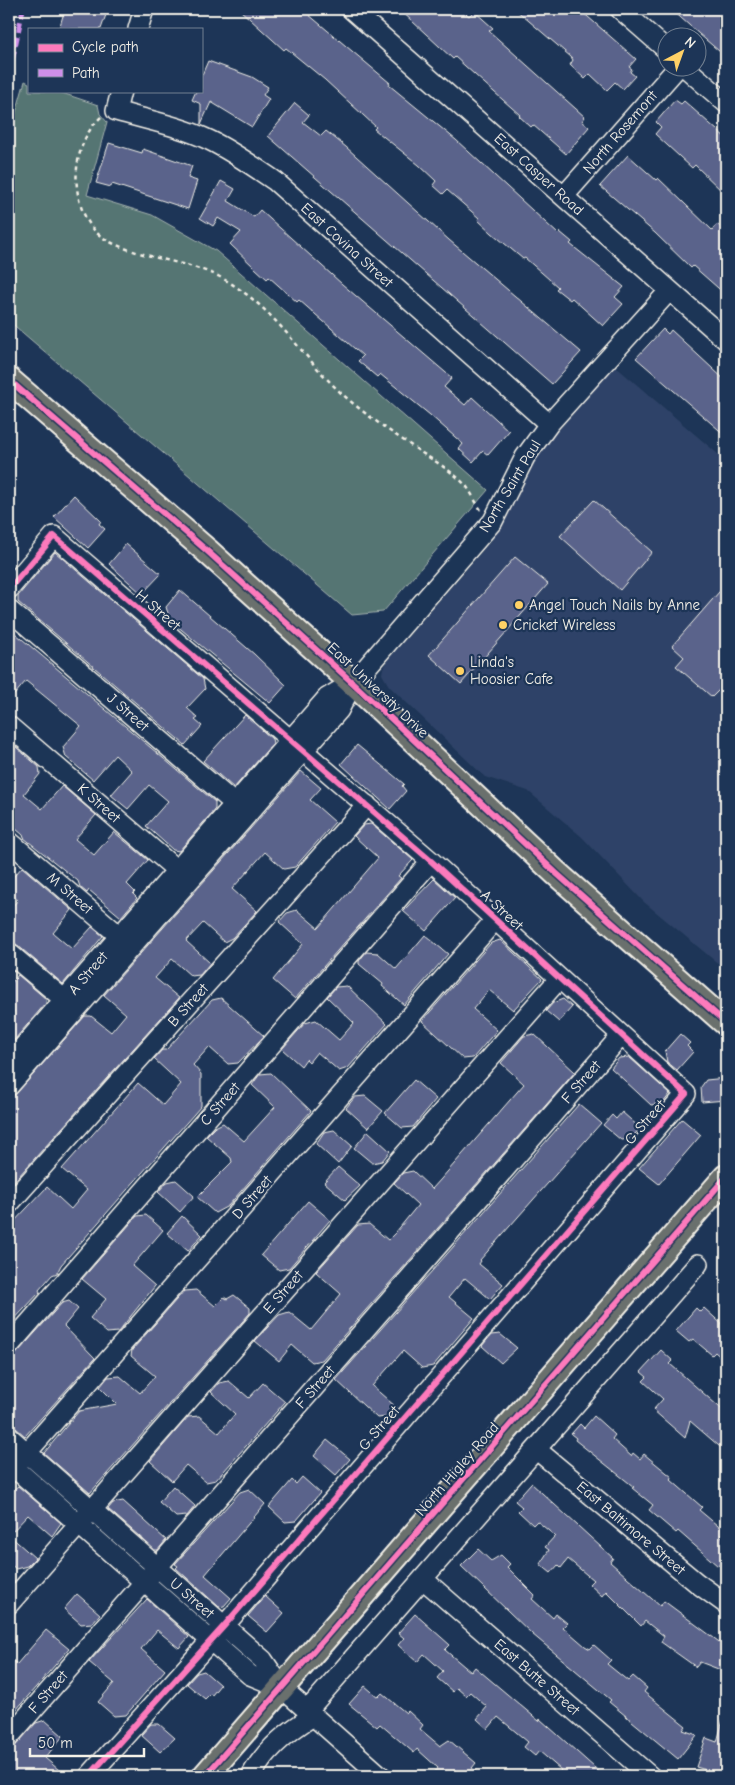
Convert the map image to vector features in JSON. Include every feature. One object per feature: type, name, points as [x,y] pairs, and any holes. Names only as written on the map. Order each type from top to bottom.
[{"type":"main road","name":"East University Drive","points":[[9,380],[206,550],[353,683],[542,860],[726,1023]]},
{"type":"main road","name":"North Higley Road","points":[[205,1776],[726,1177]]},
{"type":"street","points":[[138,28],[144,9]]},
{"type":"street","name":"East Casper Road","points":[[352,9],[726,340]]},
{"type":"street","points":[[620,9],[658,42]]},
{"type":"street","name":"North Rosemont","points":[[564,196],[668,78]]},
{"type":"street","points":[[698,78],[726,102]]},
{"type":"street","points":[[116,111],[121,92]]},
{"type":"street","name":"East Covina Street","points":[[116,111],[174,127],[208,140],[240,157],[274,181],[550,424]]},
{"type":"street","name":"North Saint Paul","points":[[353,683],[493,521],[525,457],[550,424],[669,290]]},
{"type":"street","name":"H Street","points":[[9,589],[54,536],[297,746]]},
{"type":"street","name":"J Street","points":[[9,610],[240,810]]},
{"type":"street","name":"A Street","points":[[11,1073],[297,746],[339,710],[353,683]]},
{"type":"street","name":"K Street","points":[[9,726],[183,875]]},
{"type":"street","name":"A Street","points":[[297,746],[431,861],[620,1037],[686,1094]]},
{"type":"street","name":"B Street","points":[[9,1204],[367,805]]},
{"type":"street","name":"M Street","points":[[9,841],[126,941]]},
{"type":"street","name":"C Street","points":[[9,1346],[431,861]]},
{"type":"street","name":"D Street","points":[[10,1468],[27,1453],[495,920]]},
{"type":"street","points":[[9,952],[70,1005]]},
{"type":"street","name":"E Street","points":[[9,1604],[559,979]]},
{"type":"street","name":"F Street","points":[[9,1737],[620,1037]]},
{"type":"street","name":"G Street","points":[[89,1776],[211,1641],[686,1094]]},
{"type":"street","points":[[251,1776],[271,1748],[310,1713],[423,1579],[698,1264]]},
{"type":"street","name":"U Street","points":[[9,1438],[263,1660],[282,1688]]},
{"type":"street","name":"East Baltimore Street","points":[[537,1450],[697,1583],[726,1604]]},
{"type":"street","name":"U Street","points":[[10,1468],[78,1524],[250,1675],[282,1688]]},
{"type":"street","name":"East Butte Street","points":[[423,1579],[650,1776]]},
{"type":"street","points":[[282,1688],[381,1776]]},
{"type":"path","points":[[116,111],[104,115],[96,122],[86,137],[80,155],[76,179],[78,200],[85,217],[95,231],[108,242],[199,268],[219,277],[259,304],[282,325],[341,393],[386,429],[452,473],[467,488],[482,511],[493,521]]},
{"type":"shaded area","points":[[615,366],[726,461],[726,970],[644,902],[582,837],[528,791],[485,777],[389,686],[382,674],[387,661],[492,540],[512,507],[542,449]]},
{"type":"green space","points":[[25,81],[28,82],[28,92],[59,92],[98,105],[100,114],[107,122],[87,195],[152,215],[216,251],[488,490],[383,612],[352,615],[9,321],[9,137]]},
{"type":"building","points":[[65,9],[108,9],[101,28],[59,28]]},
{"type":"building","points":[[239,9],[302,9],[390,83],[389,85],[456,140],[558,234],[560,232],[572,242],[570,244],[624,287],[615,297],[623,304],[603,326],[572,298],[570,300],[556,289],[558,287],[525,258],[523,259],[492,233],[478,220],[479,218],[447,190],[443,194],[433,185],[436,181],[419,165],[374,129],[376,127],[325,80],[286,48],[284,50]]},
{"type":"building","points":[[399,9],[461,9],[469,16],[474,11],[493,28],[489,31],[585,117],[582,121],[589,127],[566,154],[533,125],[531,127],[520,115],[455,57],[453,59]]},
{"type":"building","points":[[515,9],[579,9],[636,59],[629,67],[632,69],[630,72],[635,76],[623,89],[615,82],[607,90],[590,74],[585,79],[570,65],[573,60],[571,57]]},
{"type":"building","points":[[671,9],[726,9],[726,57],[708,42],[708,28],[692,28]]},
{"type":"building","points":[[208,61],[252,77],[268,87],[263,95],[269,99],[252,127],[211,102],[201,124],[201,104],[192,100],[196,92],[202,92],[202,75]]},
{"type":"building","points":[[675,100],[681,104],[684,101],[726,138],[726,195],[695,165],[692,168],[655,134],[661,127],[656,122]]},
{"type":"building","points":[[295,103],[309,115],[303,122],[321,136],[326,131],[346,147],[449,240],[581,352],[552,384],[268,136]]},
{"type":"building","points":[[109,143],[142,153],[143,149],[192,166],[188,178],[197,181],[188,209],[112,184],[111,187],[96,183]]},
{"type":"building","points":[[628,155],[656,180],[658,178],[712,230],[717,224],[726,232],[726,295],[693,266],[691,268],[655,233],[600,186]]},
{"type":"building","points":[[221,181],[235,189],[228,201],[254,217],[260,210],[342,284],[452,378],[444,387],[465,405],[472,397],[509,431],[488,455],[483,451],[473,462],[459,449],[463,444],[380,374],[377,377],[358,361],[363,356],[299,300],[297,302],[269,277],[267,279],[230,244],[241,232],[218,218],[213,226],[200,218]]},
{"type":"building","points":[[663,329],[668,334],[671,330],[726,381],[726,436],[636,358]]},
{"type":"building","points":[[74,495],[101,521],[99,524],[105,529],[88,548],[54,517]]},
{"type":"building","points":[[594,500],[652,552],[620,590],[560,536]]},
{"type":"building","points":[[126,544],[161,574],[142,594],[109,564]]},
{"type":"building","points":[[55,552],[203,679],[205,689],[187,708],[198,718],[195,720],[202,726],[185,745],[18,602],[18,596]]},
{"type":"building","points":[[515,557],[548,584],[461,684],[429,655]]},
{"type":"building","points":[[726,584],[726,695],[720,689],[712,697],[676,666],[684,657],[672,646]]},
{"type":"building","points":[[180,590],[254,654],[286,685],[270,703],[170,620],[166,607]]},
{"type":"building","points":[[9,628],[215,802],[215,809],[179,851],[173,850],[146,826],[168,801],[149,785],[128,809],[111,795],[132,771],[115,755],[93,780],[66,757],[63,747],[81,726],[26,681],[9,701]]},
{"type":"building","points":[[245,715],[272,739],[273,743],[234,788],[203,761]]},
{"type":"building","points":[[9,741],[39,767],[40,774],[24,794],[42,809],[62,786],[96,815],[75,839],[94,855],[114,832],[148,860],[127,884],[135,892],[133,894],[137,898],[121,917],[89,890],[87,893],[80,887],[78,881],[24,838],[9,823]]},
{"type":"building","points":[[357,745],[404,784],[402,786],[406,791],[390,809],[341,764]]},
{"type":"building","points":[[301,771],[321,788],[310,800],[335,822],[295,867],[284,869],[265,852],[232,889],[257,911],[232,938],[224,942],[203,923],[186,941],[210,963],[200,975],[191,976],[172,959],[155,978],[179,998],[9,1187],[9,1097],[17,1093],[85,1016],[91,1016],[111,1032],[126,1014],[104,995]]},
{"type":"building","points":[[371,824],[413,860],[398,876],[401,878],[295,999],[273,980],[303,944],[279,922],[287,913],[297,910],[318,928],[378,858],[354,836],[364,825]]},
{"type":"building","points":[[22,867],[72,910],[53,933],[72,949],[92,927],[103,936],[63,984],[9,938],[9,910],[18,900],[9,892],[9,882]]},
{"type":"building","points":[[434,879],[455,898],[426,931],[403,911]]},
{"type":"building","points":[[425,935],[448,954],[404,1005],[359,964],[359,961],[366,952],[378,953],[396,969]]},
{"type":"building","points":[[500,940],[542,979],[513,1010],[489,990],[473,1009],[497,1030],[473,1058],[463,1059],[422,1021],[491,943]]},
{"type":"building","points":[[18,975],[46,999],[46,1003],[9,1046],[9,1018],[14,1011],[9,1006],[9,986]]},
{"type":"building","points":[[347,986],[387,1024],[348,1068],[339,1071],[317,1052],[309,1062],[306,1059],[301,1066],[282,1049],[305,1023],[316,1020],[339,1040],[354,1023],[327,997],[336,987]]},
{"type":"building","points":[[221,998],[264,1036],[238,1063],[228,1064],[209,1047],[193,1065],[201,1074],[201,1106],[61,1265],[57,1273],[52,1275],[39,1290],[40,1292],[9,1325],[9,1227],[47,1187],[71,1209],[87,1190],[62,1169],[138,1083],[163,1105],[181,1084],[154,1059],[162,1050],[166,1050],[212,1000]]},
{"type":"building","points":[[563,999],[572,1007],[559,1022],[546,1011],[553,1003]]},
{"type":"building","points":[[534,1034],[575,1072],[322,1360],[312,1362],[292,1345],[279,1361],[255,1341],[279,1315],[289,1312],[311,1330],[341,1294],[316,1272],[358,1225],[369,1224],[388,1240],[396,1232],[418,1205],[394,1183],[403,1173],[413,1171],[432,1189],[524,1084],[501,1063],[524,1036]]},
{"type":"building","points":[[680,1034],[690,1043],[687,1046],[693,1052],[677,1070],[667,1062],[665,1051]]},
{"type":"building","points":[[629,1057],[670,1094],[663,1103],[651,1105],[611,1068],[619,1058]]},
{"type":"building","points":[[271,1073],[311,1111],[228,1206],[215,1213],[197,1197],[232,1162],[231,1158],[206,1136],[215,1127],[223,1123],[244,1141],[275,1107],[252,1085],[260,1074]]},
{"type":"building","points":[[726,1078],[726,1100],[702,1102],[701,1087],[706,1080]]},
{"type":"building","points":[[414,1080],[436,1099],[413,1127],[402,1128],[385,1113]]},
{"type":"building","points":[[365,1096],[383,1111],[368,1128],[346,1108],[355,1097]]},
{"type":"building","points":[[579,1104],[601,1123],[480,1260],[479,1264],[503,1284],[490,1299],[465,1278],[449,1297],[474,1318],[433,1366],[422,1368],[403,1351],[372,1386],[396,1407],[387,1417],[377,1418],[336,1380]]},
{"type":"building","points":[[622,1112],[640,1128],[631,1139],[621,1140],[603,1125],[612,1115],[616,1119]]},
{"type":"building","points":[[682,1119],[701,1135],[659,1184],[639,1168]]},
{"type":"building","points":[[334,1130],[352,1146],[338,1164],[316,1144],[324,1132]]},
{"type":"building","points":[[368,1131],[390,1151],[382,1161],[372,1163],[354,1148]]},
{"type":"building","points":[[338,1167],[360,1186],[345,1200],[324,1182]]},
{"type":"building","points":[[176,1180],[194,1196],[180,1212],[158,1192],[167,1182]]},
{"type":"building","points":[[308,1201],[330,1220],[289,1268],[279,1270],[261,1255]]},
{"type":"building","points":[[146,1215],[163,1230],[132,1266],[155,1286],[118,1332],[107,1333],[90,1318],[106,1299],[82,1279],[137,1216]]},
{"type":"building","points":[[182,1216],[202,1235],[188,1251],[167,1233]]},
{"type":"building","points":[[196,1290],[215,1306],[224,1297],[227,1299],[234,1295],[250,1308],[250,1313],[90,1493],[44,1453],[79,1411],[117,1404],[100,1387],[108,1377],[120,1376],[140,1393],[155,1376],[131,1356],[132,1350],[184,1291]]},
{"type":"building","points":[[69,1301],[78,1309],[64,1326],[95,1358],[25,1436],[16,1428],[9,1426],[9,1357],[17,1353],[62,1303]]},
{"type":"building","points":[[696,1308],[700,1312],[704,1308],[726,1328],[726,1362],[715,1352],[712,1355],[693,1339],[689,1342],[676,1331]]},
{"type":"building","points":[[500,1334],[517,1348],[501,1363],[482,1346],[491,1335]]},
{"type":"building","points":[[661,1350],[673,1361],[670,1364],[726,1413],[726,1452],[690,1421],[685,1438],[653,1410],[663,1399],[643,1381],[647,1377],[641,1372]]},
{"type":"building","points":[[229,1381],[249,1398],[263,1383],[285,1402],[216,1480],[206,1482],[186,1465],[172,1481],[150,1461],[188,1417],[199,1416],[219,1433],[235,1414],[211,1392],[219,1383]]},
{"type":"building","points":[[594,1416],[615,1435],[612,1439],[631,1456],[633,1453],[640,1459],[644,1454],[672,1477],[671,1480],[702,1507],[699,1510],[724,1531],[720,1535],[726,1541],[726,1556],[718,1566],[678,1531],[676,1533],[649,1510],[653,1505],[632,1488],[634,1487],[575,1440],[576,1438],[571,1434],[580,1424],[584,1428]]},
{"type":"building","points":[[327,1440],[350,1459],[336,1475],[314,1456]]},
{"type":"building","points":[[302,1477],[320,1493],[296,1521],[285,1522],[269,1507],[292,1480],[296,1484]]},
{"type":"building","points":[[531,1483],[613,1558],[610,1562],[660,1606],[664,1601],[726,1647],[726,1672],[700,1662],[696,1667],[661,1642],[664,1636],[645,1621],[641,1626],[606,1591],[602,1596],[589,1584],[593,1580],[568,1559],[561,1568],[558,1565],[551,1573],[540,1564],[549,1550],[545,1547],[555,1536],[537,1521],[533,1525],[518,1511],[522,1507],[515,1501]]},
{"type":"building","points":[[18,1486],[61,1523],[52,1536],[28,1515],[9,1535],[9,1493]]},
{"type":"building","points":[[173,1486],[195,1506],[187,1516],[176,1517],[159,1502]]},
{"type":"building","points":[[249,1489],[265,1504],[205,1575],[231,1598],[224,1606],[219,1607],[176,1568],[178,1566],[175,1564],[240,1492]]},
{"type":"building","points":[[123,1501],[166,1540],[158,1550],[155,1550],[108,1509],[113,1503]]},
{"type":"building","points":[[9,1535],[35,1558],[27,1566],[16,1569],[9,1563]]},
{"type":"building","points":[[478,1549],[491,1561],[501,1555],[510,1564],[507,1567],[535,1595],[532,1599],[553,1618],[556,1614],[567,1623],[563,1627],[585,1646],[590,1649],[594,1645],[611,1660],[607,1664],[628,1681],[633,1676],[647,1688],[644,1692],[686,1726],[683,1730],[697,1735],[678,1759],[609,1702],[611,1700],[532,1634],[461,1566]]},
{"type":"building","points":[[77,1594],[100,1614],[92,1623],[81,1624],[64,1609]]},
{"type":"building","points":[[265,1596],[284,1613],[267,1632],[248,1616]]},
{"type":"building","points":[[147,1599],[189,1637],[179,1648],[157,1630],[141,1649],[165,1670],[126,1715],[114,1716],[98,1702],[114,1683],[89,1662]]},
{"type":"building","points":[[415,1614],[450,1645],[445,1650],[471,1672],[475,1667],[539,1721],[540,1719],[604,1776],[556,1776],[561,1770],[539,1751],[535,1756],[524,1747],[528,1742],[498,1717],[488,1729],[477,1719],[487,1707],[470,1692],[466,1696],[457,1688],[453,1692],[437,1678],[443,1671],[424,1654],[417,1662],[398,1645],[404,1638],[398,1633]]},
{"type":"building","points":[[46,1630],[69,1649],[9,1718],[9,1657],[17,1664]]},
{"type":"building","points":[[204,1671],[220,1685],[212,1695],[210,1694],[205,1699],[187,1684],[197,1673]]},
{"type":"building","points":[[365,1686],[378,1697],[382,1693],[406,1713],[408,1711],[423,1725],[420,1729],[440,1746],[449,1740],[476,1763],[472,1768],[482,1776],[431,1776],[438,1768],[417,1749],[414,1753],[380,1724],[377,1727],[349,1704]]},
{"type":"building","points":[[45,1720],[63,1736],[45,1758],[66,1776],[9,1776],[9,1753],[36,1723]]},
{"type":"building","points":[[723,1720],[726,1720],[726,1776],[696,1767],[706,1738],[717,1742]]},
{"type":"building","points":[[151,1724],[159,1724],[175,1738],[160,1752],[141,1735]]},
{"type":"marked path","points":[[9,75],[23,9]]},
{"type":"cycle path","points":[[9,380],[206,550],[353,683],[556,873],[726,1023]]},
{"type":"cycle path","points":[[9,589],[54,536],[431,861],[686,1094],[224,1626],[89,1776]]},
{"type":"cycle path","points":[[205,1776],[726,1177]]},
{"type":"place","name":"Angel Touch Nails by Anne","points":[[519,605]]},
{"type":"place","name":"Cricket Wireless","points":[[503,625]]},
{"type":"place","name":"Linda's Hoosier Cafe","points":[[460,671]]}]
